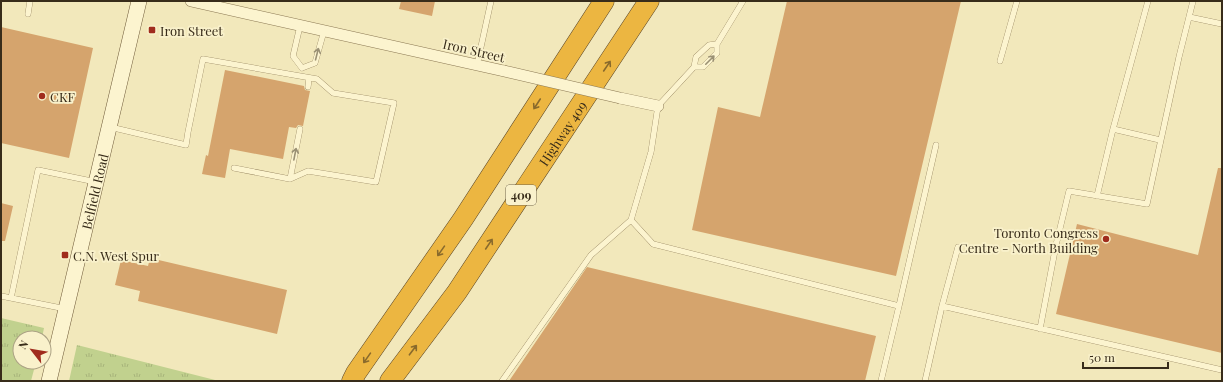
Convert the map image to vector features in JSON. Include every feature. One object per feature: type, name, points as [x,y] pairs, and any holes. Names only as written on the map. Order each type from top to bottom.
[{"type":"highway","name":"409","points":[[352,381],[356,373],[463,219],[604,1]]},
{"type":"highway","name":"Highway 409","points":[[390,381],[457,292],[649,2]]},
{"type":"main road","name":"Belfield Road","points":[[49,381],[139,1]]},
{"type":"street","name":"Iron Street","points":[[191,1],[658,106]]},
{"type":"lane","points":[[28,14],[30,1]]},
{"type":"lane","points":[[477,65],[491,1]]},
{"type":"lane","points":[[694,67],[703,67],[717,53],[717,44],[743,1]]},
{"type":"lane","points":[[1000,61],[1017,1]]},
{"type":"lane","points":[[1097,196],[1113,129],[1148,1]]},
{"type":"lane","points":[[1040,328],[1056,244],[1069,191],[1146,204],[1194,1]]},
{"type":"lane","points":[[1189,17],[1222,24]]},
{"type":"lane","points":[[300,26],[293,56],[302,68]]},
{"type":"lane","points":[[299,76],[302,68],[315,63],[324,31]]},
{"type":"lane","points":[[502,381],[591,255],[631,220],[650,152],[658,106],[694,67],[696,57],[709,45],[717,44]]},
{"type":"lane","points":[[109,127],[186,144],[203,59],[317,79],[333,93],[394,103],[376,182],[308,171],[290,179],[234,168]]},
{"type":"lane","points":[[308,86],[309,78]]},
{"type":"lane","points":[[290,179],[300,129]]},
{"type":"lane","points":[[1113,129],[1160,140]]},
{"type":"lane","points":[[881,381],[936,145]]},
{"type":"lane","points":[[11,298],[38,170],[96,182]]},
{"type":"lane","points":[[631,220],[653,244],[899,306]]},
{"type":"lane","points":[[925,381],[942,306],[958,247]]},
{"type":"lane","points":[[1,296],[66,309]]},
{"type":"lane","points":[[942,306],[1222,370]]},
{"type":"green space","points":[[1,318],[44,328],[44,330],[12,330],[12,370],[34,370],[31,381],[1,381]]},
{"type":"green space","points":[[77,345],[219,381],[69,381]]},
{"type":"building","points":[[401,1],[435,1],[432,16],[399,9]]},
{"type":"building","points":[[787,1],[961,1],[896,276],[692,230],[718,107],[760,117]]},
{"type":"building","name":"CKF","points":[[1,27],[93,48],[69,158],[1,143]]},
{"type":"building","points":[[225,70],[304,86],[305,90],[310,91],[303,126],[298,125],[296,128],[289,127],[283,159],[230,149],[225,178],[202,174],[206,155],[208,156]]},
{"type":"building","name":"Toronto Congress Centre - North Building","points":[[1218,168],[1222,168],[1222,353],[1056,314],[1077,224],[1198,255]]},
{"type":"building","points":[[1,203],[13,206],[5,241],[1,241]]},
{"type":"building","points":[[150,258],[287,290],[277,334],[138,301],[140,291],[115,285],[121,260],[148,266]]},
{"type":"building","points":[[587,267],[876,336],[865,381],[509,381]]},
{"type":"place","name":"Iron Street","points":[[152,30]]},
{"type":"place","name":"CKF","points":[[42,96]]},
{"type":"place","name":"Toronto Congress Centre - North Building","points":[[1106,239]]},
{"type":"place","name":"C.N. West Spur","points":[[65,255]]}]
